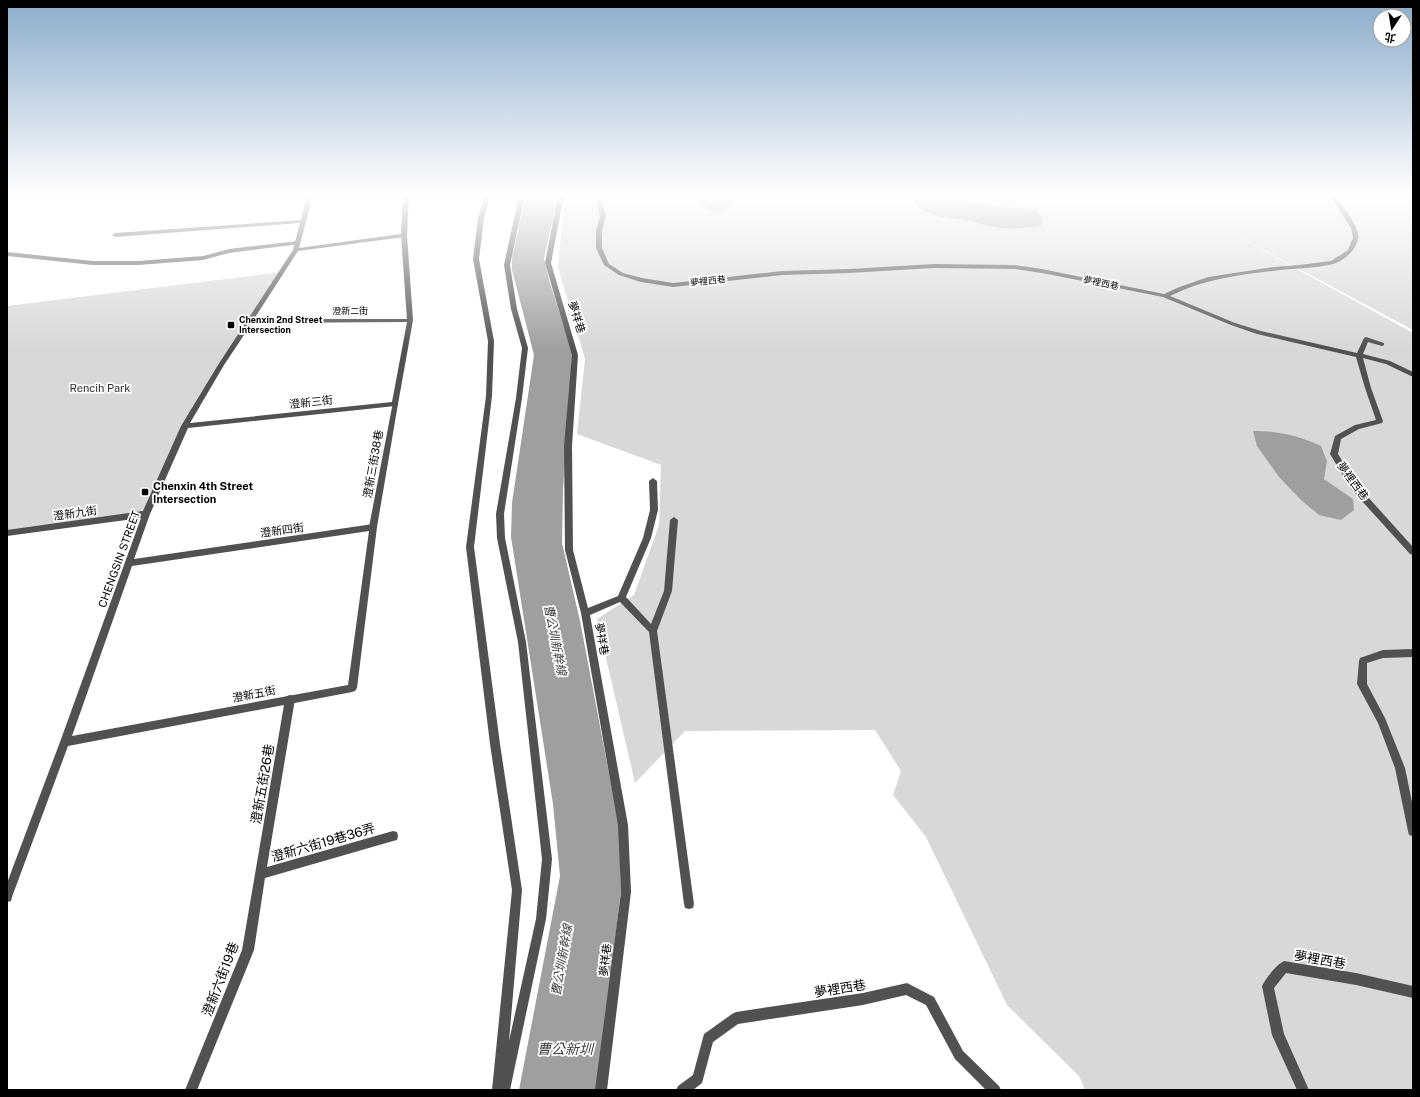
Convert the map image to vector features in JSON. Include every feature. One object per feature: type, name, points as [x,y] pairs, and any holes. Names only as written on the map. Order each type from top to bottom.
[{"type":"street","points":[[7,254],[93,263],[138,263],[203,258],[229,251],[294,246]]},
{"type":"street","name":"CHENGSIN STREET","points":[[7,897],[65,742],[146,514],[184,426],[297,246]]},
{"type":"street","points":[[395,404],[410,320],[405,246]]},
{"type":"street","points":[[478,246],[476,259],[491,341],[490,396],[470,547],[495,744],[517,890],[498,1090]]},
{"type":"street","points":[[504,1090],[542,919],[547,859],[522,642],[501,538],[500,514],[519,398],[525,348],[514,309],[507,265],[511,246]]},
{"type":"street","name":"夢祥巷","points":[[551,246],[548,264],[575,355],[568,446],[569,550],[585,613],[623,825],[626,892],[601,1090]]},
{"type":"street","name":"夢裡西巷","points":[[599,246],[607,265],[621,274],[641,280],[672,285],[782,273],[934,266],[1014,267],[1042,271],[1165,296],[1259,333],[1388,362],[1413,375]]},
{"type":"street","points":[[1165,296],[1179,289],[1208,280],[1273,269],[1333,262],[1350,251],[1352,246]]},
{"type":"street","name":"澄新二街","points":[[250,321],[410,320]]},
{"type":"street","points":[[1358,355],[1366,339],[1382,344]]},
{"type":"street","name":"夢裡西巷","points":[[1358,355],[1380,421],[1357,427],[1338,438],[1334,454],[1355,488],[1413,552]]},
{"type":"street","name":"澄新三街","points":[[184,426],[395,404]]},
{"type":"street","name":"澄新三街38巷","points":[[373,528],[395,404]]},
{"type":"street","points":[[585,613],[621,598],[646,538],[654,510],[653,481]]},
{"type":"street","name":"澄新九街","points":[[7,533],[146,514]]},
{"type":"street","points":[[674,520],[668,591],[653,631],[689,904]]},
{"type":"street","name":"澄新四街","points":[[129,563],[373,528]]},
{"type":"street","name":"澄新五街","points":[[65,742],[352,688],[373,528]]},
{"type":"street","points":[[621,598],[653,631]]},
{"type":"street","points":[[1413,653],[1383,654],[1363,660],[1362,684],[1382,721],[1400,768],[1413,832]]},
{"type":"street","name":"澄新五街26巷","points":[[260,874],[290,699]]},
{"type":"street","name":"澄新六街19巷36弄","points":[[260,874],[393,836]]},
{"type":"street","name":"澄新六街19巷","points":[[191,1090],[248,950],[260,874]]},
{"type":"street","name":"夢裡西巷","points":[[1303,1090],[1278,1036],[1268,986],[1284,967],[1356,979],[1413,992]]},
{"type":"street","name":"夢裡西巷","points":[[682,1090],[698,1079],[708,1038],[736,1018],[862,999],[907,989],[930,1001],[959,1055],[995,1090]]},
{"type":"green space","points":[[560,246],[1256,246],[1413,333],[1413,1090],[1085,1090],[1079,1076],[1007,1005],[926,837],[893,795],[901,771],[875,730],[685,731],[635,783],[597,619],[634,595],[659,525],[661,465],[577,434],[585,359],[558,267]]},
{"type":"green space","points":[[1256,246],[1413,246],[1413,330]]},
{"type":"green space","name":"Rencih Park","points":[[282,272],[185,426],[146,514],[7,533],[7,306]]},
{"type":"water","name":"曹公新圳","points":[[515,246],[547,246],[544,258],[549,280],[573,355],[563,489],[562,543],[580,621],[619,826],[621,890],[597,1090],[519,1090],[560,876],[553,804],[511,537],[512,503],[534,355],[512,270],[512,258]]},
{"type":"water","points":[[1253,431],[1287,434],[1321,446],[1327,461],[1324,479],[1353,499],[1354,510],[1341,520],[1319,515],[1301,500],[1279,477],[1257,446]]},
{"type":"place","name":"Chenxin 2nd Street Intersection","points":[[231,325]]},
{"type":"place","name":"Chenxin 4th Street Intersection","points":[[145,492]]},
{"type":"water label","name":"曹公圳新幹線","points":[[555,640]]},
{"type":"water label","name":"曹公圳新幹線","points":[[562,960]]}]
